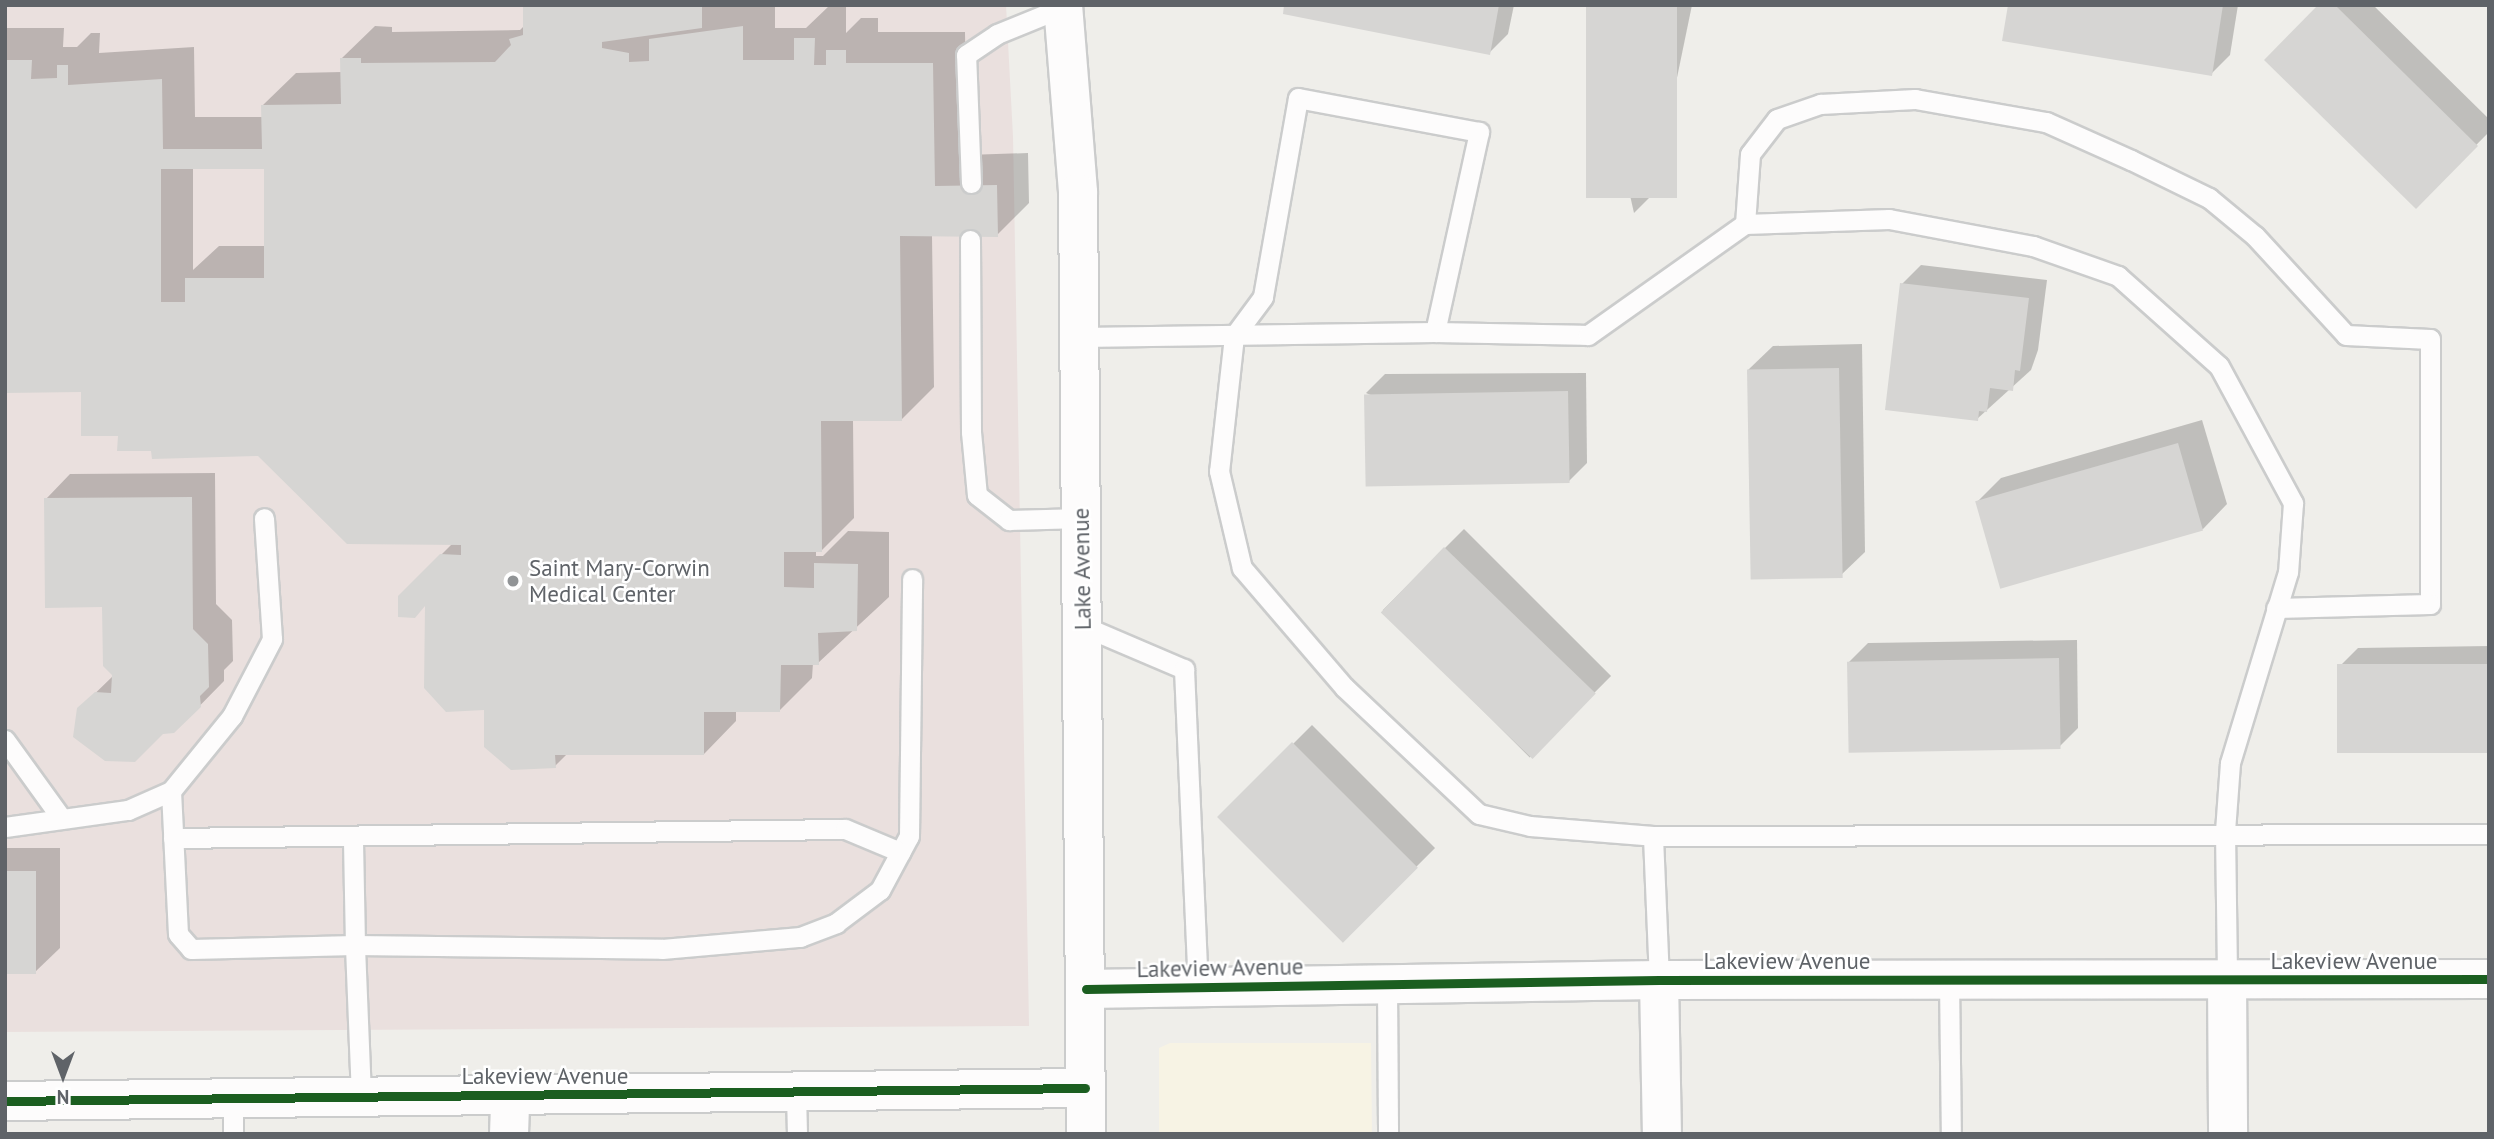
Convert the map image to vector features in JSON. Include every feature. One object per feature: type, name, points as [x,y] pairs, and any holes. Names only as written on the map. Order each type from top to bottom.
[{"type":"street","name":"Lake Avenue","points":[[1063,6],[1075,130],[1080,337],[1086,1134]]},
{"type":"street","name":"Lakeview Avenue","points":[[1086,989],[1659,981],[2489,979]]},
{"type":"street","points":[[1659,981],[1662,1134]]},
{"type":"street","points":[[2227,981],[2228,1134]]},
{"type":"street","name":"Lakeview Avenue","points":[[5,1101],[233,1115],[361,1096],[1085,1088]]},
{"type":"street","points":[[509,1134],[510,1096]]},
{"type":"lane","points":[[971,183],[966,55],[997,34],[1063,6]]},
{"type":"lane","points":[[1435,332],[1479,132],[1298,98],[1263,297],[1234,336],[1219,471],[1242,568],[1344,687],[1479,814],[1530,826],[1653,836],[2225,831],[2489,834]]},
{"type":"lane","points":[[1745,224],[1750,154],[1777,118],[1820,104],[1915,99],[2046,122],[2131,160],[2209,198],[2282,262],[2346,335],[2430,339],[2430,604],[2276,608]]},
{"type":"lane","points":[[1080,337],[1435,332],[1588,335],[1745,224],[1889,219],[2033,246],[2118,276],[2219,366],[2293,503],[2288,572],[2230,763],[2225,831],[2227,981]]},
{"type":"lane","points":[[970,240],[971,432],[977,495],[1009,520],[1082,518]]},
{"type":"lane","points":[[5,827],[128,810],[171,791],[232,716],[272,639],[264,519]]},
{"type":"lane","points":[[171,791],[178,934],[191,949],[355,945],[662,949],[800,937],[836,923],[880,890],[909,836],[912,579]]},
{"type":"lane","points":[[1083,626],[1184,669],[1198,987]]},
{"type":"lane","points":[[5,740],[62,819]]},
{"type":"lane","points":[[173,838],[845,829],[900,852]]},
{"type":"lane","points":[[353,836],[361,1096]]},
{"type":"lane","points":[[1653,836],[1659,981]]},
{"type":"lane","points":[[1949,981],[1951,1134]]},
{"type":"lane","points":[[1387,985],[1388,1134]]},
{"type":"lane","points":[[796,1093],[797,1134]]},
{"type":"shaded area","name":"Saint Mary-Corwin Medical Center","points":[[5,5],[1006,5],[1013,137],[1029,1026],[5,1032]]},
{"type":"shaded area","points":[[1170,1043],[1371,1043],[1372,1134],[1159,1134],[1159,1048]]},
{"type":"building","points":[[523,5],[702,5],[702,28],[602,42],[602,48],[629,53],[629,62],[649,61],[649,39],[743,26],[743,60],[794,60],[794,38],[815,38],[814,65],[826,65],[826,50],[846,50],[846,63],[933,63],[935,186],[997,185],[998,237],[900,236],[902,421],[821,421],[822,552],[784,552],[784,587],[814,588],[814,563],[858,564],[857,631],[818,633],[819,665],[781,665],[780,712],[704,712],[704,755],[555,755],[556,768],[511,770],[484,747],[484,710],[446,712],[424,688],[425,606],[415,618],[398,617],[398,596],[440,554],[461,555],[461,545],[347,544],[258,456],[152,459],[151,451],[117,451],[118,436],[81,436],[81,392],[5,393],[5,60],[32,60],[31,79],[57,78],[57,65],[68,65],[68,85],[162,79],[163,149],[262,149],[261,105],[341,104],[340,58],[361,58],[361,63],[495,62],[511,45],[509,39],[523,35]],"holes":[[[161,169],[264,169],[264,278],[185,278],[185,302],[161,302]]]},
{"type":"building","points":[[1284,5],[1499,5],[1490,55],[1283,14]]},
{"type":"building","points":[[1586,5],[1677,5],[1677,198],[1586,198]]},
{"type":"building","points":[[2008,5],[2223,5],[2212,76],[2002,41]]},
{"type":"building","points":[[2318,5],[2335,5],[2478,146],[2416,209],[2264,60]]},
{"type":"building","points":[[1900,283],[2029,298],[2020,371],[2015,370],[2013,391],[1990,388],[1987,412],[1979,411],[1978,421],[1885,410]]},
{"type":"building","points":[[1839,368],[1843,578],[1751,580],[1747,370]]},
{"type":"building","points":[[1568,391],[1570,483],[1366,487],[1364,395]]},
{"type":"building","points":[[2178,443],[2203,530],[2000,589],[1975,501]]},
{"type":"building","points":[[192,497],[193,629],[208,644],[209,687],[200,696],[201,707],[174,733],[163,734],[135,762],[105,761],[73,737],[77,708],[95,692],[111,693],[112,675],[103,666],[102,607],[45,608],[44,498]]},
{"type":"building","points":[[1444,547],[1596,694],[1533,759],[1381,612]]},
{"type":"building","points":[[2059,658],[2061,749],[1849,753],[1847,662]]},
{"type":"building","points":[[2337,664],[2489,664],[2489,753],[2337,753]]},
{"type":"building","points":[[1292,742],[1418,868],[1343,943],[1217,817]]},
{"type":"building","points":[[5,871],[36,871],[36,974],[5,974]]},
{"type":"cycle path","points":[[1086,989],[1659,980],[2489,979]]},
{"type":"cycle path","points":[[5,1101],[1085,1088]]},
{"type":"place","name":"Saint Mary-Corwin Medical Center","points":[[513,581]]}]
